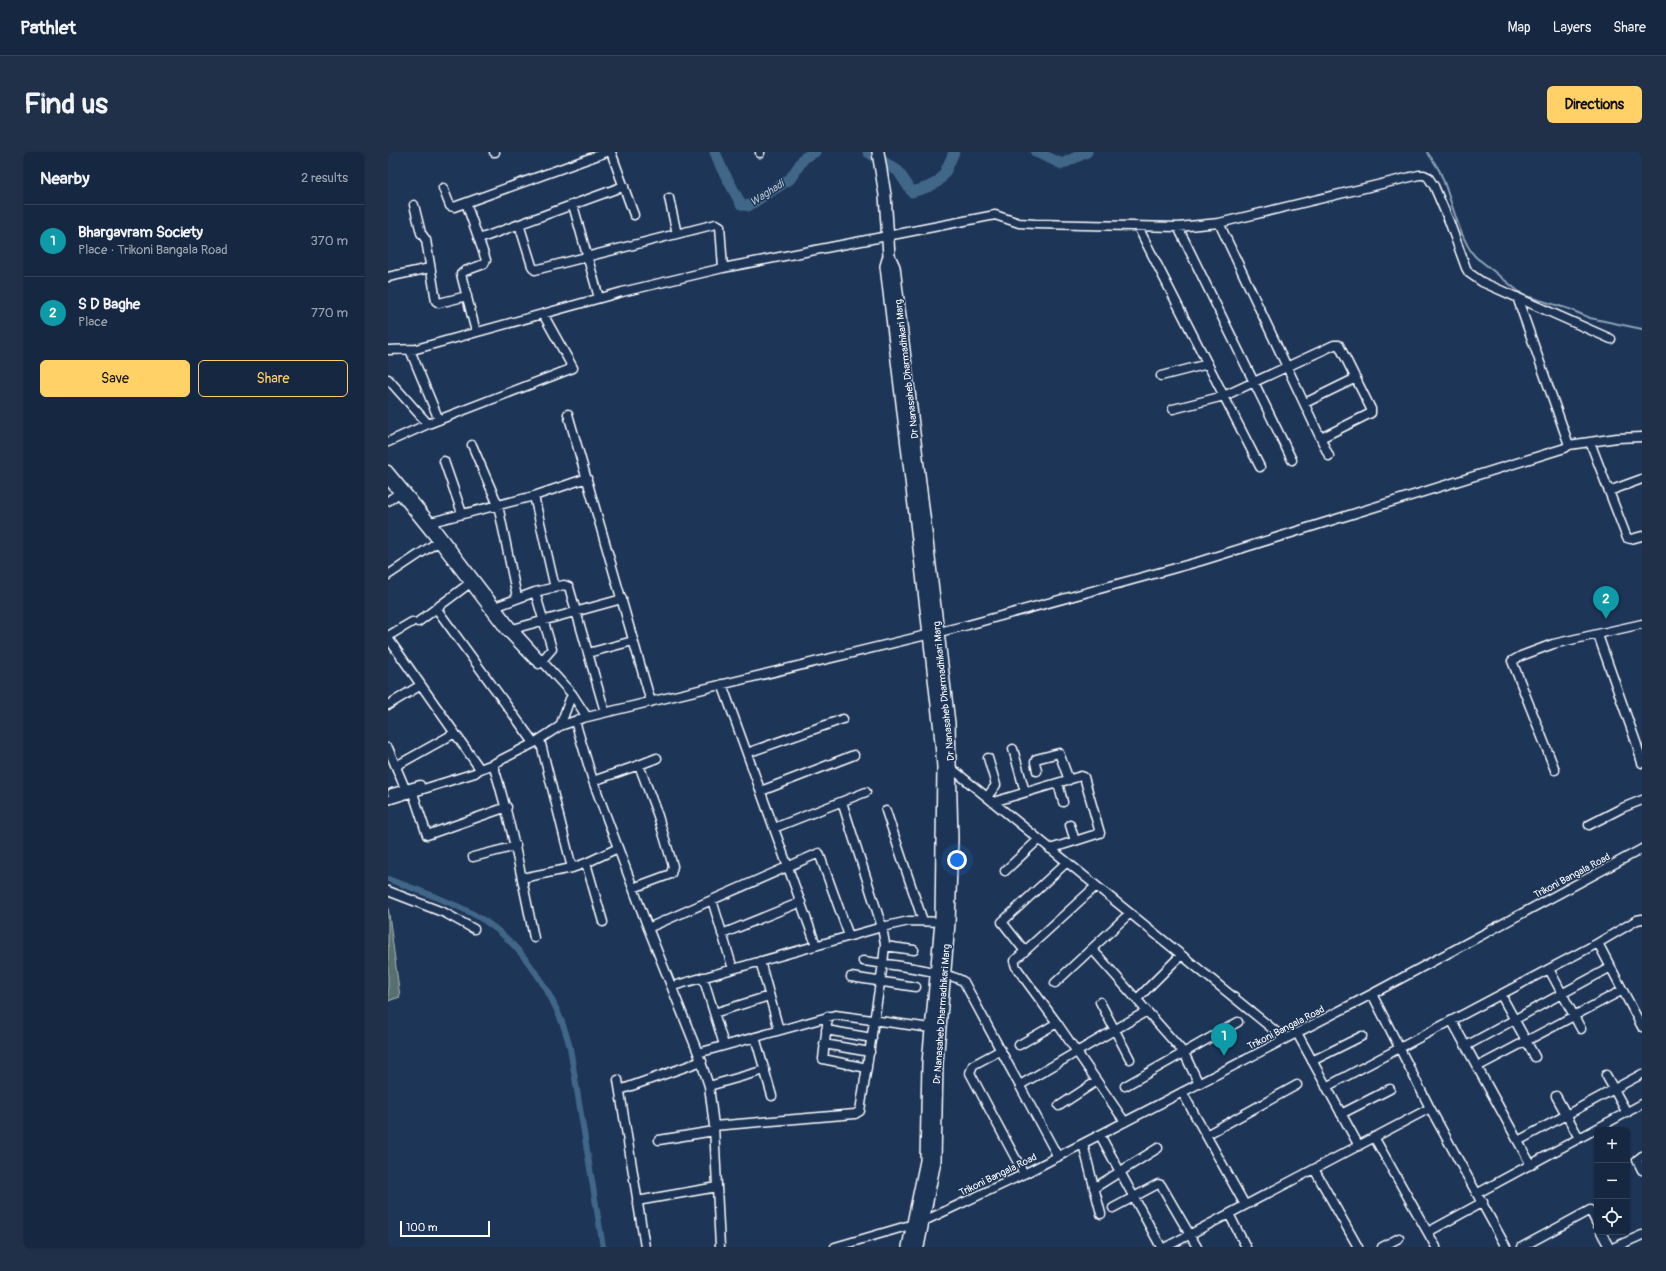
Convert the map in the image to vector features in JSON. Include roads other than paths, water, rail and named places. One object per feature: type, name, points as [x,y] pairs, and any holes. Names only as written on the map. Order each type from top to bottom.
[{"type":"main road","name":"Dr Nanasaheb Dharmadhikari Marg","points":[[878,152],[885,195],[889,256],[894,267],[934,633],[949,723],[947,768],[952,839],[941,974],[935,1160],[918,1247]]},
{"type":"main road","name":"Dr Nanasaheb Dharmadhikari Marg","points":[[908,1247],[926,1161],[927,1087],[931,1028],[941,974]]},
{"type":"street","points":[[443,188],[450,206],[454,207],[607,152]]},
{"type":"street","points":[[611,152],[634,215]]},
{"type":"street","points":[[388,350],[410,350],[599,298],[723,268],[888,234],[995,215],[1019,223],[1034,224],[1178,227],[1219,222],[1414,176],[1424,175],[1428,177],[1434,186],[1470,273],[1482,282],[1611,339]]},
{"type":"street","points":[[479,239],[624,186]]},
{"type":"street","points":[[669,198],[677,234]]},
{"type":"street","points":[[466,203],[486,263],[461,274],[476,332]]},
{"type":"street","points":[[573,204],[599,298]]},
{"type":"street","points":[[414,205],[421,233],[426,240],[435,299],[437,303],[467,296]]},
{"type":"street","points":[[1219,222],[1329,456]]},
{"type":"street","points":[[519,224],[532,266],[535,270],[718,224],[720,226],[723,268]]},
{"type":"street","points":[[1138,227],[1260,467]]},
{"type":"street","points":[[1178,227],[1292,460]]},
{"type":"street","points":[[388,277],[430,268]]},
{"type":"street","points":[[1517,297],[1569,445]]},
{"type":"street","points":[[388,442],[428,424],[573,368],[543,314]]},
{"type":"street","points":[[1172,409],[1224,396],[1337,345],[1341,347],[1371,410],[1370,414],[1321,438]]},
{"type":"street","points":[[410,350],[440,420]]},
{"type":"street","points":[[1161,376],[1208,364]]},
{"type":"street","points":[[1305,403],[1356,378]]},
{"type":"street","points":[[388,379],[428,424]]},
{"type":"street","points":[[568,414],[651,702]]},
{"type":"street","points":[[388,800],[409,792],[475,773],[480,769],[537,742],[560,726],[605,712],[934,633],[1201,561],[1569,445],[1617,438],[1642,437]]},
{"type":"street","points":[[1590,442],[1627,538],[1631,539],[1642,536]]},
{"type":"street","points":[[472,445],[498,505],[517,597]]},
{"type":"street","points":[[444,462],[462,513]]},
{"type":"street","points":[[388,470],[431,522],[441,540]]},
{"type":"street","points":[[431,522],[534,496],[587,478]]},
{"type":"street","points":[[1609,491],[1642,479]]},
{"type":"street","points":[[388,480],[441,540],[510,630],[572,694],[582,719],[593,781],[648,928],[673,986],[702,1061],[709,1086],[714,1128],[720,1247]]},
{"type":"street","points":[[388,501],[398,493]]},
{"type":"street","points":[[534,496],[555,588]]},
{"type":"street","points":[[388,575],[441,540]]},
{"type":"street","points":[[472,582],[415,622],[388,637],[480,769]]},
{"type":"street","points":[[492,608],[517,597],[535,592],[564,585],[569,587],[605,712]]},
{"type":"street","points":[[535,592],[552,649],[540,662]]},
{"type":"street","points":[[510,630],[622,598]]},
{"type":"street","points":[[436,608],[537,742],[572,868]]},
{"type":"street","points":[[1555,770],[1512,661],[1553,644],[1642,624]]},
{"type":"street","points":[[1598,635],[1642,763]]},
{"type":"street","points":[[588,653],[633,641]]},
{"type":"street","points":[[540,662],[570,699],[582,719]]},
{"type":"street","points":[[722,684],[816,946]]},
{"type":"street","points":[[388,704],[421,685]]},
{"type":"street","points":[[560,726],[570,699]]},
{"type":"street","points":[[747,753],[843,719]]},
{"type":"street","points":[[396,766],[455,733]]},
{"type":"street","points":[[388,748],[427,835],[507,808]]},
{"type":"street","points":[[1013,749],[1025,792]]},
{"type":"street","points":[[1037,771],[1035,762],[1036,759],[1060,753],[1069,780]]},
{"type":"street","points":[[761,791],[854,755]]},
{"type":"street","points":[[593,781],[657,758]]},
{"type":"street","points":[[988,758],[996,785],[990,799]]},
{"type":"street","points":[[493,764],[507,808],[516,846],[534,938]]},
{"type":"street","points":[[633,888],[671,874],[673,866],[658,816],[639,765]]},
{"type":"street","points":[[947,768],[990,799],[1285,1040]]},
{"type":"street","points":[[990,799],[1025,792],[1081,776],[1085,778],[1100,831],[1098,834],[1050,849]]},
{"type":"street","points":[[1058,783],[1063,802]]},
{"type":"street","points":[[388,794],[409,792]]},
{"type":"street","points":[[774,828],[866,792]]},
{"type":"street","points":[[1589,825],[1622,808],[1642,800]]},
{"type":"street","points":[[659,1140],[714,1128],[857,1113],[861,1109],[885,946],[882,927],[842,802]]},
{"type":"street","points":[[886,811],[923,921]]},
{"type":"street","points":[[1070,825],[1075,841]]},
{"type":"street","points":[[1005,872],[1039,839]]},
{"type":"street","points":[[473,857],[516,846]]},
{"type":"street","points":[[522,878],[572,868],[618,848]]},
{"type":"street","name":"Trikoni Bangala Road","points":[[835,1247],[924,1221],[1024,1174],[1285,1040],[1642,849]]},
{"type":"street","points":[[648,928],[819,853],[849,936]]},
{"type":"street","points":[[1024,950],[1002,922],[1067,862]]},
{"type":"street","points":[[586,863],[603,922]]},
{"type":"street","points":[[1096,886],[1024,950],[1015,959],[1014,964],[1057,1023],[1125,1122]]},
{"type":"street","points":[[388,891],[445,913],[474,929]]},
{"type":"street","points":[[712,900],[733,969]]},
{"type":"street","points":[[722,934],[801,902]]},
{"type":"street","points":[[1055,983],[1130,913]]},
{"type":"street","points":[[1326,1087],[1598,943],[1637,920],[1642,919]]},
{"type":"street","points":[[673,986],[882,927],[909,921],[945,922]]},
{"type":"street","points":[[1598,943],[1642,1027]]},
{"type":"street","points":[[885,946],[914,950]]},
{"type":"street","points":[[1092,949],[1184,1053],[1199,1084]]},
{"type":"street","points":[[1136,999],[1181,955]]},
{"type":"street","points":[[760,961],[779,1030]]},
{"type":"street","points":[[863,961],[941,974],[961,980],[967,986],[1058,1157]]},
{"type":"street","points":[[1466,1046],[1611,967]]},
{"type":"street","points":[[1549,969],[1581,1029]]},
{"type":"street","points":[[703,977],[724,1045]]},
{"type":"street","points":[[851,977],[916,987]]},
{"type":"street","points":[[1477,1067],[1622,990]]},
{"type":"street","points":[[1372,994],[1430,1108],[1483,1202],[1506,1247]]},
{"type":"street","points":[[1500,995],[1535,1057]]},
{"type":"street","points":[[714,1013],[769,996]]},
{"type":"street","points":[[1100,1002],[1130,1059]]},
{"type":"street","points":[[1020,1085],[1147,1011]]},
{"type":"street","points":[[698,1053],[828,1016],[843,1015],[931,1028]]},
{"type":"street","points":[[828,1016],[823,1059],[867,1068]]},
{"type":"street","points":[[1452,1021],[1530,1165]]},
{"type":"street","points":[[1125,1086],[1238,1022]]},
{"type":"street","points":[[1019,1045],[1057,1023]]},
{"type":"street","points":[[826,1030],[872,1038]]},
{"type":"street","points":[[1297,1033],[1358,1146]]},
{"type":"street","points":[[1312,1061],[1362,1036]]},
{"type":"street","points":[[755,1037],[772,1096]]},
{"type":"street","points":[[824,1044],[870,1052]]},
{"type":"street","points":[[1001,1050],[972,1065],[970,1073],[1024,1174]]},
{"type":"street","points":[[620,1090],[702,1061]]},
{"type":"street","points":[[709,1086],[764,1070]]},
{"type":"street","points":[[1518,1141],[1642,1074]]},
{"type":"street","points":[[1606,1075],[1627,1113]]},
{"type":"street","points":[[618,1080],[645,1247]]},
{"type":"street","points":[[1059,1106],[1096,1081]]},
{"type":"street","points":[[1206,1135],[1297,1085]]},
{"type":"street","points":[[1341,1114],[1390,1089]]},
{"type":"street","points":[[1182,1092],[1245,1205]]},
{"type":"street","points":[[1556,1096],[1579,1138]]},
{"type":"street","points":[[1478,1193],[1642,1104]]},
{"type":"street","points":[[1166,1247],[1430,1108]]},
{"type":"street","points":[[1100,1135],[1161,1247]]},
{"type":"street","points":[[1374,1137],[1436,1247]]},
{"type":"street","points":[[1083,1144],[1101,1214]]},
{"type":"street","points":[[1094,1188],[1158,1148]]},
{"type":"street","points":[[1642,1156],[1637,1160],[1642,1170]]},
{"type":"street","points":[[1314,1169],[1358,1247]]},
{"type":"street","points":[[1113,1208],[1158,1184],[1161,1185],[1197,1247]]},
{"type":"street","points":[[637,1201],[716,1188]]},
{"type":"street","points":[[1428,1232],[1483,1202]]},
{"type":"street","points":[[1522,1247],[1590,1210],[1594,1218]]},
{"type":"street","points":[[1229,1214],[1246,1247]]},
{"type":"street","points":[[1603,1235],[1609,1247]]},
{"type":"street","points":[[1615,1247],[1642,1235]]},
{"type":"street","points":[[1382,1247],[1399,1238]]},
{"type":"waterway","name":"Waghadi","points":[[715,152],[721,167],[741,204],[748,206],[790,179],[804,158],[815,152]]},
{"type":"waterway","name":"Waghadi","points":[[868,152],[898,171],[912,192],[930,186],[940,180],[944,175],[954,152]]},
{"type":"waterway","name":"Waghadi","points":[[1036,152],[1062,164],[1087,152]]},
{"type":"waterway","points":[[1427,152],[1438,168],[1468,246],[1474,255],[1481,261],[1523,295],[1569,309],[1590,318],[1642,329]]},
{"type":"waterway","points":[[388,879],[454,905],[475,915],[492,926],[508,939],[522,955],[547,991],[557,1010],[570,1048],[603,1247]]},
{"type":"place","name":"S D Baghe","points":[[1606,619]]},
{"type":"place","name":"Bhargavram Society","points":[[1224,1056]]}]
